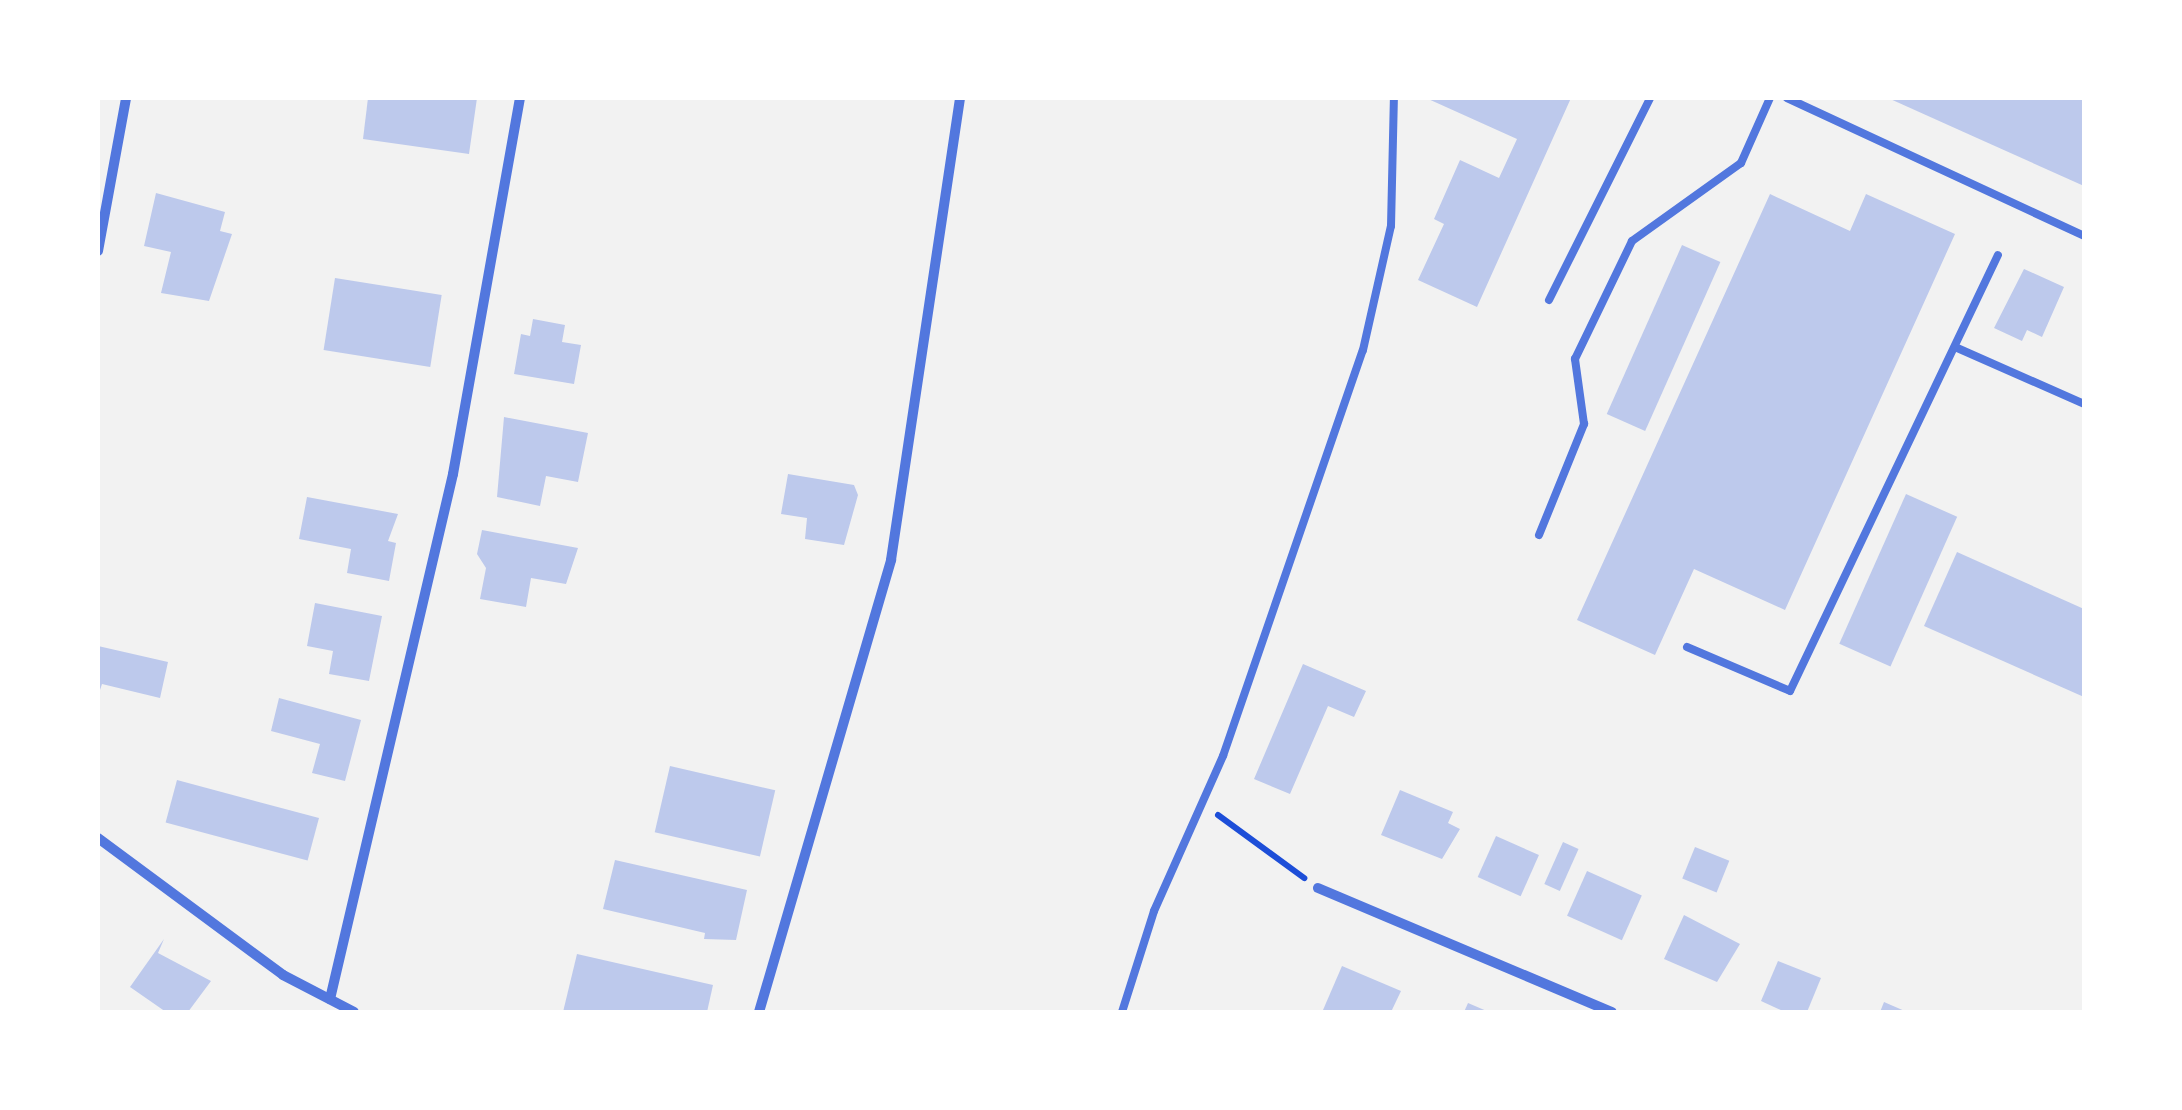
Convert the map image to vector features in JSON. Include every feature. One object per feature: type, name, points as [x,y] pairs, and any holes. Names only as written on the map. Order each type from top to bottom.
[{"type":"street","points":[[98,251],[126,98]]},
{"type":"street","points":[[759,1012],[890,560],[960,98]]},
{"type":"street","points":[[330,999],[453,474],[522,100]]},
{"type":"street","points":[[98,838],[283,975],[354,1012]]},
{"type":"street","points":[[1318,888],[1612,1012]]},
{"type":"lane","points":[[1122,1012],[1154,910],[1224,756],[1363,350],[1391,226],[1394,98]]},
{"type":"lane","points":[[1550,300],[1650,98]]},
{"type":"lane","points":[[1540,536],[1584,424],[1575,359],[1632,241],[1741,163],[1770,98]]},
{"type":"lane","points":[[1787,98],[2084,236]]},
{"type":"lane","points":[[1686,648],[1790,691],[1998,255]]},
{"type":"lane","points":[[1955,346],[2084,404]]},
{"type":"path","points":[[1214,811],[1318,888]]},
{"type":"building","points":[[368,98],[477,98],[469,154],[363,139]]},
{"type":"building","points":[[1426,98],[1571,98],[1477,307],[1418,280],[1444,224],[1434,219],[1460,160],[1499,178],[1517,139]]},
{"type":"building","points":[[1888,98],[2084,98],[2084,186],[1977,138]]},
{"type":"building","points":[[156,193],[225,212],[220,231],[232,234],[209,301],[161,293],[171,252],[144,246]]},
{"type":"building","points":[[1770,194],[1850,231],[1866,194],[1955,234],[1785,610],[1694,569],[1655,655],[1577,620]]},
{"type":"building","points":[[1682,245],[1720,262],[1645,431],[1607,414]]},
{"type":"building","points":[[2024,269],[2064,287],[2042,337],[2027,330],[2022,341],[1994,328]]},
{"type":"building","points":[[335,278],[442,295],[430,367],[324,350]]},
{"type":"building","points":[[533,319],[565,325],[562,342],[581,345],[574,384],[514,374],[521,334],[530,336]]},
{"type":"building","points":[[504,417],[588,433],[578,482],[546,476],[540,506],[497,497]]},
{"type":"building","points":[[788,474],[854,485],[858,495],[844,545],[805,539],[807,518],[781,514]]},
{"type":"building","points":[[1906,494],[1957,517],[1890,667],[1839,644]]},
{"type":"building","points":[[307,497],[398,514],[388,541],[396,543],[389,581],[347,573],[351,549],[299,539]]},
{"type":"building","points":[[482,530],[578,548],[566,584],[531,578],[526,607],[480,599],[486,568],[477,554]]},
{"type":"building","points":[[1957,552],[2084,609],[2084,697],[1924,626]]},
{"type":"building","points":[[315,603],[382,616],[369,681],[329,674],[333,651],[307,646]]},
{"type":"building","points":[[98,646],[168,662],[160,698],[102,684],[98,696]]},
{"type":"building","points":[[1303,664],[1366,691],[1354,717],[1328,706],[1290,794],[1254,779]]},
{"type":"building","points":[[279,698],[361,720],[345,781],[312,773],[320,744],[271,731]]},
{"type":"building","points":[[670,766],[775,790],[760,857],[655,832]]},
{"type":"building","points":[[177,780],[319,818],[308,861],[166,823]]},
{"type":"building","points":[[1400,790],[1453,812],[1448,823],[1460,829],[1442,859],[1381,835]]},
{"type":"building","points":[[1496,836],[1539,855],[1521,896],[1478,877]]},
{"type":"building","points":[[1563,842],[1579,849],[1560,891],[1544,884]]},
{"type":"building","points":[[1695,847],[1729,861],[1717,892],[1682,879]]},
{"type":"building","points":[[615,860],[747,890],[736,940],[704,939],[705,933],[603,909]]},
{"type":"building","points":[[1587,871],[1642,895],[1622,940],[1567,916]]},
{"type":"building","points":[[1684,915],[1740,944],[1717,982],[1664,959]]},
{"type":"building","points":[[164,939],[158,953],[211,981],[188,1012],[166,1012],[130,987]]},
{"type":"building","points":[[577,954],[713,985],[707,1012],[563,1012]]},
{"type":"building","points":[[1778,961],[1821,978],[1807,1012],[1785,1012],[1761,1001]]},
{"type":"building","points":[[1342,966],[1401,991],[1391,1012],[1323,1010]]},
{"type":"building","points":[[1884,1002],[1907,1012],[1880,1012]]},
{"type":"building","points":[[1468,1003],[1489,1012],[1464,1012]]}]
